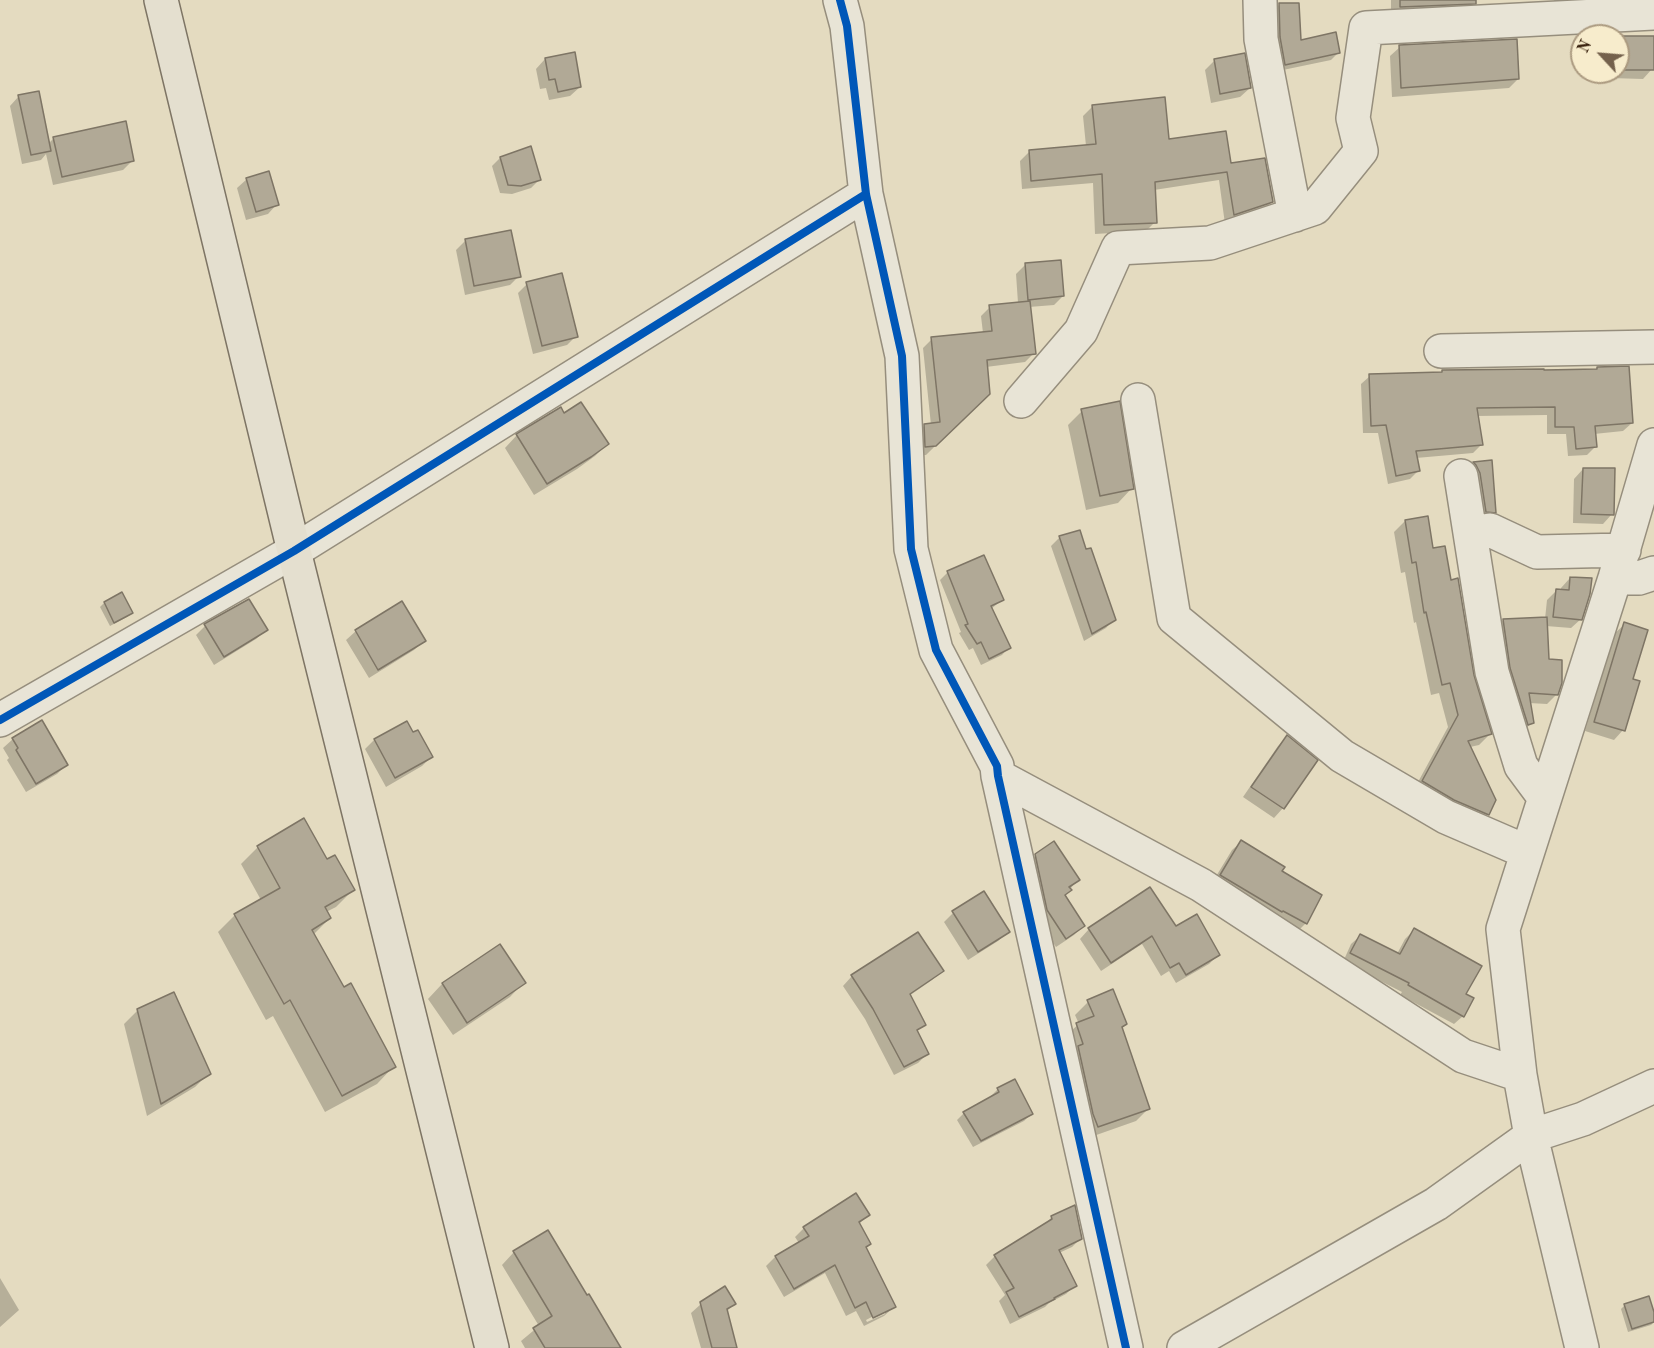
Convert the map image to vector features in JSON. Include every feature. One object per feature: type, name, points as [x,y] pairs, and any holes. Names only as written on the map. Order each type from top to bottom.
[{"type":"main road","points":[[161,0],[294,550],[492,1348]]},
{"type":"street","points":[[840,0],[847,26],[866,194],[903,356],[911,549],[936,650],[998,766],[998,776],[1126,1348]]},
{"type":"street","points":[[1260,0],[1261,39],[1295,215]]},
{"type":"street","points":[[1021,401],[1081,331],[1119,248],[1210,243],[1315,208],[1361,151],[1353,118],[1366,28],[1654,13]]},
{"type":"street","points":[[0,720],[294,550],[866,194]]},
{"type":"street","points":[[1441,351],[1654,347]]},
{"type":"street","points":[[1138,400],[1174,618],[1342,756],[1446,817],[1527,852]]},
{"type":"street","points":[[1582,1348],[1531,1136],[1520,1075],[1503,929],[1620,564],[1654,445]]},
{"type":"street","points":[[1461,476],[1492,672],[1521,766],[1544,797]]},
{"type":"street","points":[[1471,533],[1490,530],[1538,552],[1620,564],[1639,578],[1654,573]]},
{"type":"street","points":[[998,776],[1201,885],[1463,1056],[1520,1075]]},
{"type":"street","points":[[1184,1348],[1436,1204],[1531,1136],[1582,1119],[1654,1086]]},
{"type":"building","points":[[1400,0],[1476,0],[1476,4],[1400,7]]},
{"type":"building","points":[[1279,3],[1299,3],[1301,40],[1336,32],[1340,53],[1285,65],[1280,37]]},
{"type":"building","points":[[1630,36],[1654,36],[1654,70],[1630,70]]},
{"type":"building","points":[[1517,39],[1519,79],[1401,88],[1399,45]]},
{"type":"building","points":[[575,52],[581,87],[558,92],[555,79],[549,80],[545,58]]},
{"type":"building","points":[[1245,53],[1251,88],[1220,94],[1214,59]]},
{"type":"building","points":[[39,91],[51,151],[31,155],[18,95]]},
{"type":"building","points":[[1165,97],[1169,139],[1226,131],[1231,163],[1265,158],[1273,202],[1234,215],[1227,172],[1155,182],[1157,223],[1104,225],[1102,174],[1031,181],[1029,150],[1096,144],[1092,105]]},
{"type":"building","points":[[126,121],[134,161],[62,177],[53,137]]},
{"type":"building","points":[[531,146],[541,180],[521,186],[508,185],[500,157]]},
{"type":"building","points":[[269,171],[279,205],[256,212],[246,178]]},
{"type":"building","points":[[511,230],[521,277],[474,286],[465,239]]},
{"type":"building","points":[[1061,260],[1064,296],[1028,300],[1025,263]]},
{"type":"building","points":[[562,273],[578,337],[542,346],[526,282]]},
{"type":"building","points":[[1030,301],[1036,354],[987,360],[990,394],[936,446],[925,447],[924,424],[940,422],[931,337],[992,331],[989,305]]},
{"type":"building","points":[[1629,366],[1633,423],[1595,426],[1597,447],[1576,449],[1574,427],[1555,427],[1555,407],[1477,408],[1483,445],[1416,451],[1420,471],[1396,476],[1386,425],[1371,426],[1369,374],[1442,372],[1442,370],[1597,369],[1597,367]]},
{"type":"building","points":[[1120,401],[1134,489],[1100,496],[1081,409]]},
{"type":"building","points":[[581,402],[609,444],[547,484],[516,434],[561,407],[564,413]]},
{"type":"building","points":[[1492,460],[1496,513],[1486,512],[1480,473],[1473,462]]},
{"type":"building","points":[[1583,468],[1615,468],[1614,515],[1581,514]]},
{"type":"building","points":[[1428,516],[1433,548],[1445,546],[1451,580],[1458,578],[1474,675],[1492,734],[1468,741],[1496,800],[1489,815],[1454,800],[1422,781],[1458,715],[1450,683],[1442,685],[1426,612],[1424,613],[1416,562],[1412,563],[1405,520]]},
{"type":"building","points":[[1080,530],[1086,549],[1091,548],[1116,620],[1092,634],[1059,536]]},
{"type":"building","points":[[984,555],[1004,600],[991,606],[1011,648],[989,659],[981,642],[977,644],[965,625],[968,624],[947,571]]},
{"type":"building","points":[[1570,577],[1592,578],[1582,620],[1553,617],[1556,589],[1569,590]]},
{"type":"building","points":[[122,592],[133,613],[114,623],[104,602]]},
{"type":"building","points":[[249,599],[268,630],[224,657],[204,624]]},
{"type":"building","points":[[402,601],[426,641],[378,670],[355,630]]},
{"type":"building","points":[[1547,617],[1549,659],[1562,660],[1562,683],[1558,695],[1529,693],[1534,723],[1528,725],[1510,668],[1503,619]]},
{"type":"building","points":[[1624,622],[1648,630],[1633,679],[1640,681],[1625,731],[1594,722]]},
{"type":"building","points":[[42,720],[68,765],[36,784],[16,750],[18,748],[12,738]]},
{"type":"building","points":[[407,721],[413,732],[418,730],[433,757],[395,778],[374,739]]},
{"type":"building","points":[[1287,735],[1318,760],[1284,809],[1251,787]]},
{"type":"building","points":[[304,818],[327,859],[335,855],[355,890],[325,907],[331,918],[312,930],[344,987],[351,983],[396,1067],[342,1096],[290,1000],[284,1004],[234,914],[280,888],[257,846]]},
{"type":"building","points":[[1241,840],[1285,867],[1282,871],[1322,895],[1307,924],[1282,912],[1220,875]]},
{"type":"building","points":[[1054,841],[1080,880],[1069,887],[1072,890],[1065,895],[1085,926],[1066,939],[1047,910],[1035,854]]},
{"type":"building","points":[[1150,887],[1176,926],[1197,914],[1220,955],[1186,975],[1179,963],[1170,968],[1152,936],[1111,963],[1088,928]]},
{"type":"building","points":[[984,891],[1010,932],[978,952],[952,911]]},
{"type":"building","points":[[1414,928],[1482,966],[1466,994],[1474,998],[1464,1017],[1408,985],[1409,983],[1350,953],[1360,934],[1400,954]]},
{"type":"building","points":[[918,932],[944,971],[910,994],[926,1025],[917,1030],[929,1054],[904,1067],[873,1009],[851,975]]},
{"type":"building","points":[[500,944],[526,983],[467,1023],[442,983]]},
{"type":"building","points":[[1113,989],[1127,1024],[1122,1027],[1150,1109],[1098,1127],[1078,1046],[1083,1044],[1076,1023],[1094,1016],[1087,1000]]},
{"type":"building","points":[[174,992],[211,1074],[161,1104],[137,1009]]},
{"type":"building","points":[[1015,1079],[1033,1114],[981,1141],[963,1112],[999,1092],[997,1088]]},
{"type":"building","points":[[856,1193],[870,1215],[859,1222],[871,1244],[866,1247],[896,1307],[873,1318],[866,1302],[855,1308],[835,1265],[794,1289],[775,1256],[809,1236],[803,1227]]},
{"type":"building","points":[[1075,1205],[1082,1239],[1059,1250],[1077,1286],[1019,1317],[1006,1292],[1014,1288],[994,1255],[1052,1219],[1051,1216]]},
{"type":"building","points":[[548,1230],[621,1348],[545,1348],[533,1328],[552,1316],[513,1251]]},
{"type":"building","points":[[725,1286],[736,1304],[727,1309],[737,1348],[712,1348],[700,1302]]},
{"type":"building","points":[[1649,1296],[1654,1312],[1654,1322],[1632,1329],[1624,1304]]},
{"type":"cycle path","points":[[840,0],[847,26],[866,194],[902,356],[911,549],[936,650],[997,766],[1126,1348]]},
{"type":"cycle path","points":[[0,720],[294,551],[866,194]]}]
